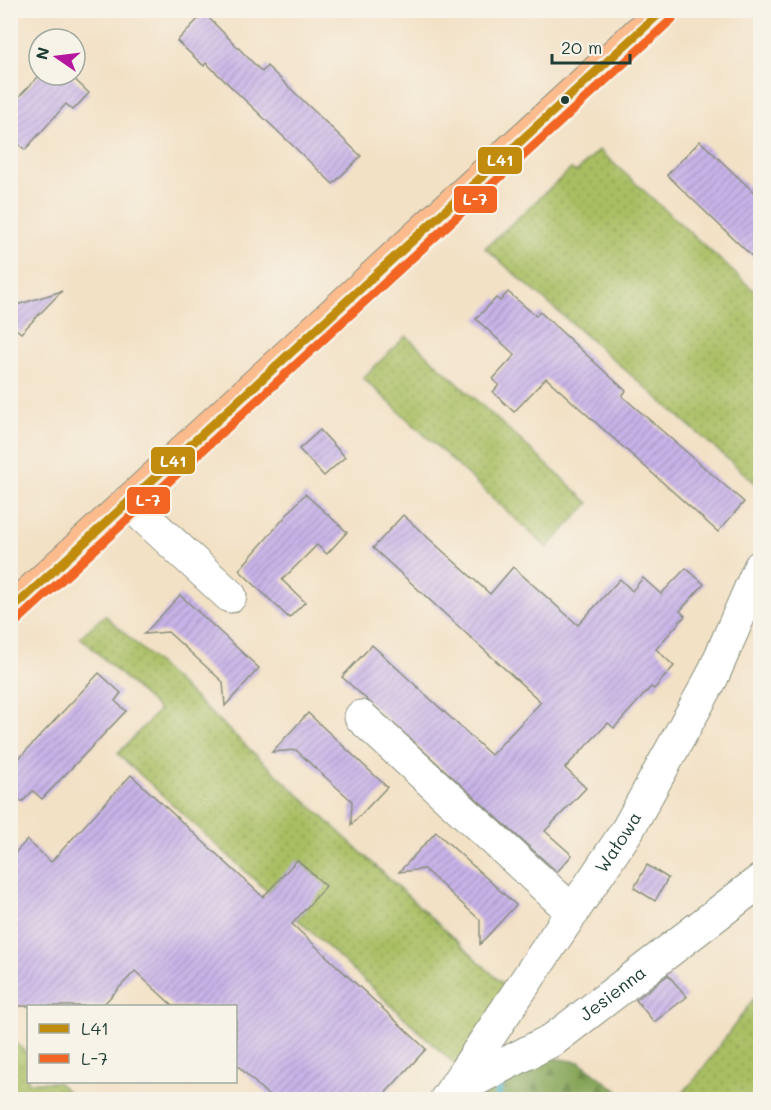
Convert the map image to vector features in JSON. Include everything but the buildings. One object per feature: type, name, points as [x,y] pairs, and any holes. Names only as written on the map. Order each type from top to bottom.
[{"type":"main road","points":[[10,611],[664,10]]},
{"type":"street","points":[[128,502],[230,596]]},
{"type":"street","name":"Wałowa","points":[[449,1095],[483,1040],[573,912],[654,786],[712,677],[760,567]]},
{"type":"street","points":[[361,717],[573,912]]},
{"type":"street","name":"Jesienna","points":[[449,1095],[554,1039],[760,881]]},
{"type":"green space","points":[[599,150],[760,296],[760,487],[485,248],[571,169],[576,172]]},
{"type":"green space","points":[[406,336],[589,503],[547,548],[363,378]]},
{"type":"green space","points":[[105,615],[506,987],[457,1066],[118,754],[159,710],[80,637]]},
{"type":"green space","points":[[760,990],[760,1099],[677,1099],[696,1078]]},
{"type":"green space","points":[[11,1038],[27,1054],[27,1083],[58,1083],[76,1099],[11,1099]]},
{"type":"green space","points":[[538,1056],[580,1062],[626,1097],[639,1099],[474,1100],[475,1095]]},
{"type":"waterway","points":[[497,1100],[500,1083]]},
{"type":"transit line","name":"L41","points":[[10,611],[663,10]]},
{"type":"transit line","name":"L-7","points":[[18,620],[672,19]]}]
